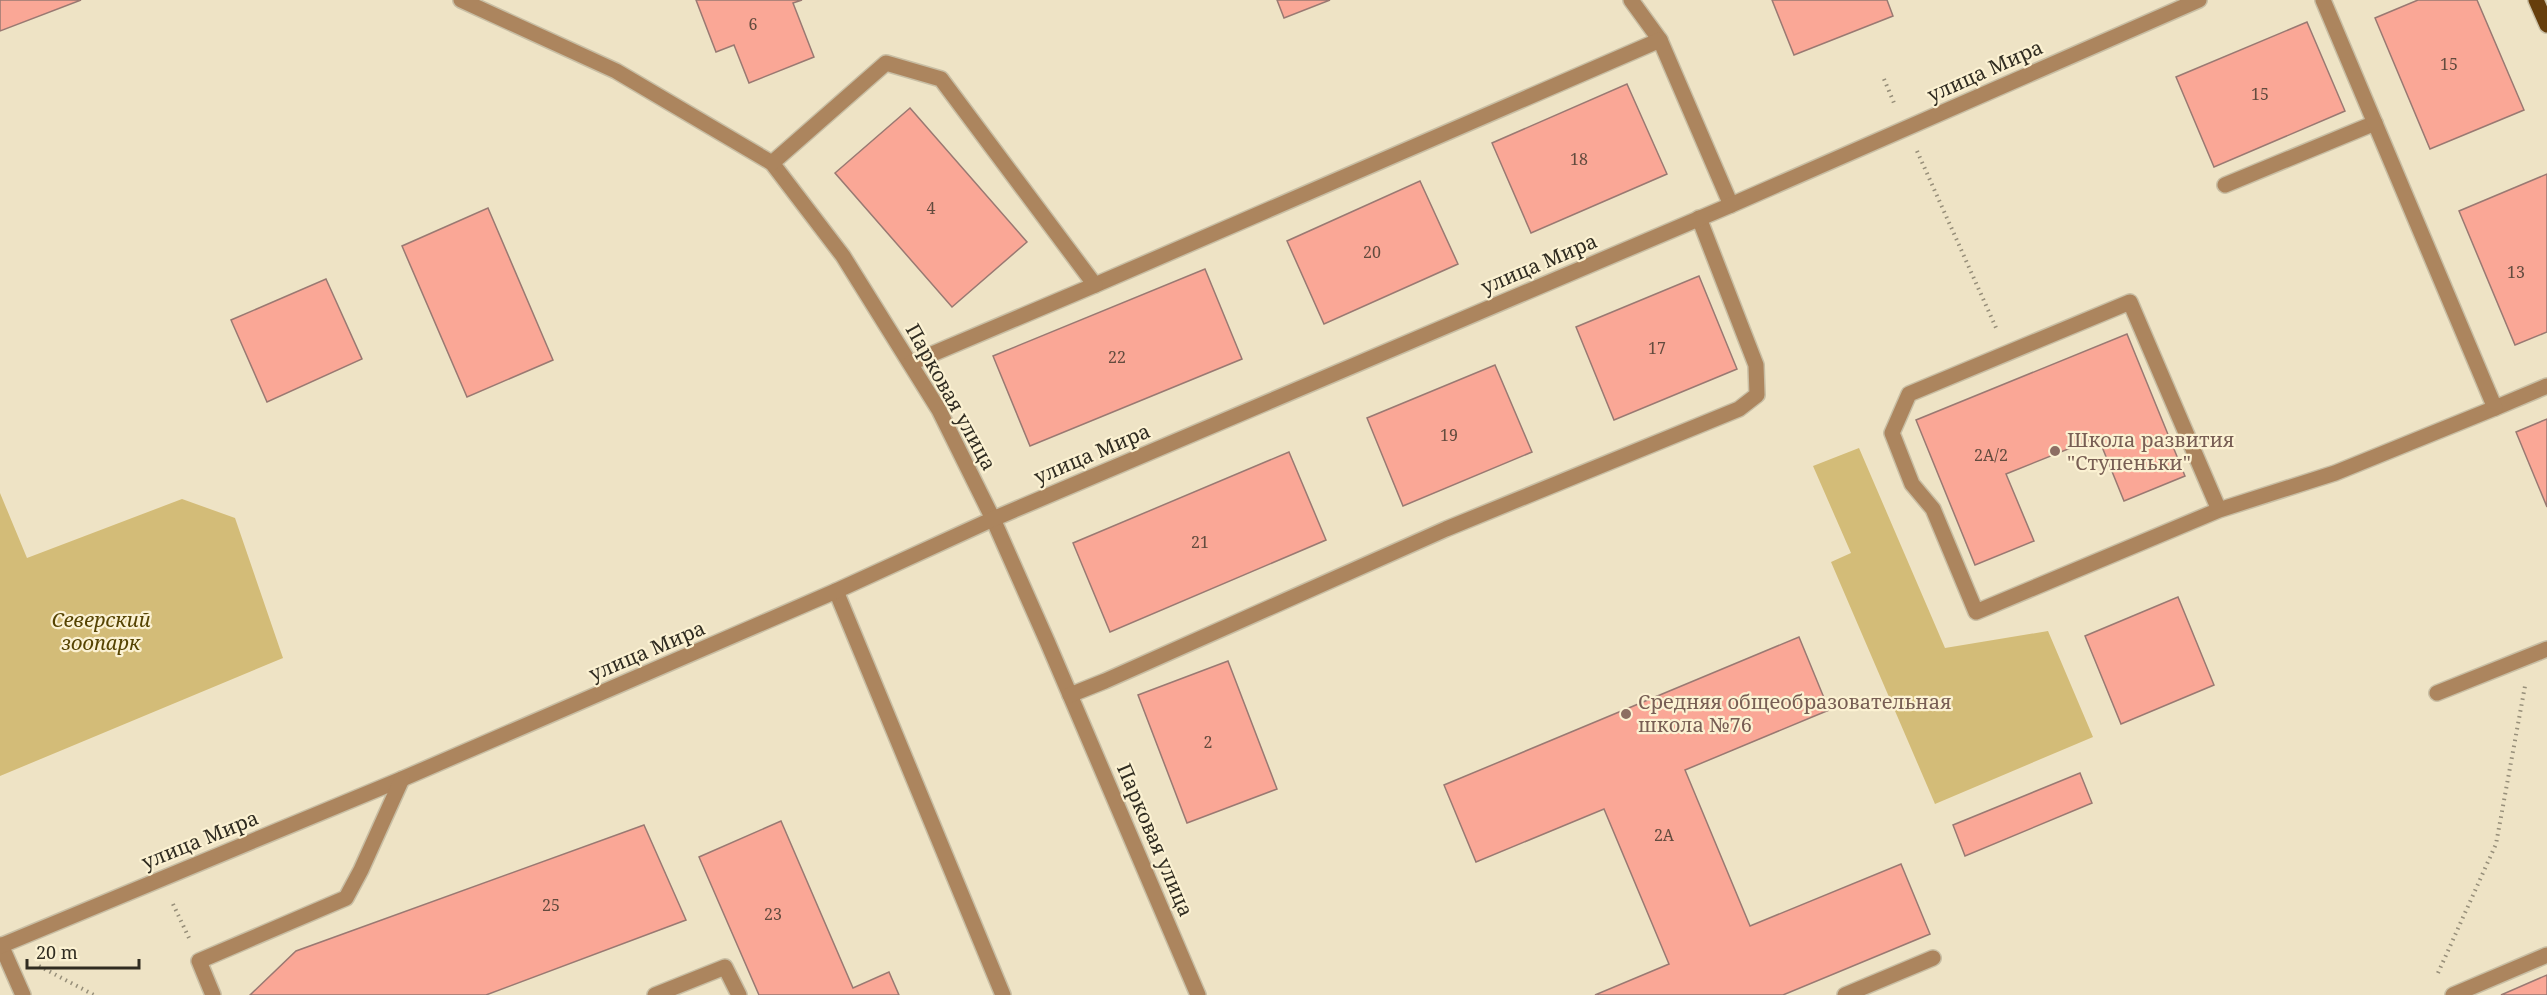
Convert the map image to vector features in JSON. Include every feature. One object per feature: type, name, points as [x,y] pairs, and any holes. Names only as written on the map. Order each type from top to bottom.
[{"type":"main road","points":[[2536,0],[2547,25]]},
{"type":"street","name":"Парковая улица","points":[[461,0],[616,71],[772,163],[843,256],[939,410],[993,519],[1198,995]]},
{"type":"street","points":[[1631,0],[1660,40],[1731,205]]},
{"type":"street","name":"улица Мира","points":[[1,946],[402,779],[836,591],[993,519],[1731,205],[2199,0]]},
{"type":"street","points":[[2323,0],[2495,408]]},
{"type":"street","points":[[911,363],[1660,40]]},
{"type":"street","points":[[772,163],[886,63],[941,79],[1095,285]]},
{"type":"street","points":[[2225,184],[2375,123]]},
{"type":"street","points":[[1070,695],[1446,529],[1739,409],[1756,395],[1756,365],[1699,218]]},
{"type":"street","points":[[2219,510],[2130,302],[1909,394],[1892,433],[1912,484],[1934,509],[1976,612],[2219,510],[2335,473],[2547,386]]},
{"type":"street","points":[[836,591],[1003,995]]},
{"type":"street","points":[[2437,693],[2547,649]]},
{"type":"street","points":[[213,995],[199,961],[346,898],[402,779]]},
{"type":"street","points":[[1,946],[23,995]]},
{"type":"street","points":[[2453,995],[2547,955]]},
{"type":"street","points":[[1845,995],[1933,958]]},
{"type":"street","points":[[655,995],[725,967],[739,995]]},
{"type":"path","points":[[1884,79],[1897,110]]},
{"type":"path","points":[[1917,150],[2007,353]]},
{"type":"path","points":[[2437,974],[2496,844],[2530,656]]},
{"type":"path","points":[[162,878],[199,961]]},
{"type":"path","points":[[1,946],[94,995]]},
{"type":"green space","points":[[1859,448],[1945,648],[2048,631],[2093,737],[1935,804],[1831,562],[1851,553],[1813,466]]},
{"type":"green space","name":"Северский зоопарк","points":[[0,493],[27,558],[182,499],[235,518],[283,658],[0,776]]},
{"type":"building","points":[[0,0],[81,0],[0,31]]},
{"type":"building","points":[[696,0],[802,0],[793,3],[814,57],[749,83],[734,45],[716,52]]},
{"type":"building","points":[[1277,0],[1330,0],[1284,18]]},
{"type":"building","points":[[1772,0],[1887,0],[1893,16],[1794,55]]},
{"type":"building","points":[[2418,0],[2477,0],[2524,110],[2430,149],[2375,18]]},
{"type":"building","points":[[2307,22],[2345,111],[2214,167],[2176,77]]},
{"type":"building","points":[[1627,84],[1667,174],[1531,233],[1492,143]]},
{"type":"building","points":[[910,108],[1027,242],[952,307],[835,173]]},
{"type":"building","points":[[2547,174],[2547,332],[2515,345],[2459,211]]},
{"type":"building","points":[[1420,181],[1458,264],[1324,324],[1287,241]]},
{"type":"building","points":[[488,208],[553,360],[467,397],[402,246]]},
{"type":"building","points":[[1205,269],[1242,359],[1030,446],[993,356]]},
{"type":"building","points":[[1699,276],[1737,369],[1614,420],[1576,327]]},
{"type":"building","points":[[326,279],[362,359],[267,402],[231,320]]},
{"type":"building","points":[[2127,334],[2185,476],[2124,501],[2098,437],[2006,474],[2034,541],[1975,565],[1916,420]]},
{"type":"building","points":[[1495,365],[1532,452],[1403,506],[1367,418]]},
{"type":"building","points":[[2547,419],[2547,507],[2516,432]]},
{"type":"building","points":[[1289,452],[1326,540],[1110,632],[1073,543]]},
{"type":"building","points":[[2178,597],[2214,685],[2121,724],[2085,636]]},
{"type":"building","points":[[1799,637],[1829,710],[1685,770],[1750,926],[1901,864],[1930,934],[1783,995],[1595,995],[1669,964],[1604,809],[1476,862],[1444,785]]},
{"type":"building","points":[[1228,661],[1277,789],[1187,823],[1138,695]]},
{"type":"building","points":[[2080,773],[2092,803],[1965,856],[1953,825]]},
{"type":"building","points":[[781,821],[853,988],[889,972],[899,995],[759,995],[699,857]]},
{"type":"building","points":[[644,825],[686,920],[486,995],[250,995],[296,951]]},
{"type":"building","points":[[2547,975],[2547,995],[2501,995]]},
{"type":"place","name":"Школа развития \"Ступеньки\"","points":[[2055,451]]},
{"type":"place","name":"Средняя общеобразовательная школа №76","points":[[1626,714]]}]
